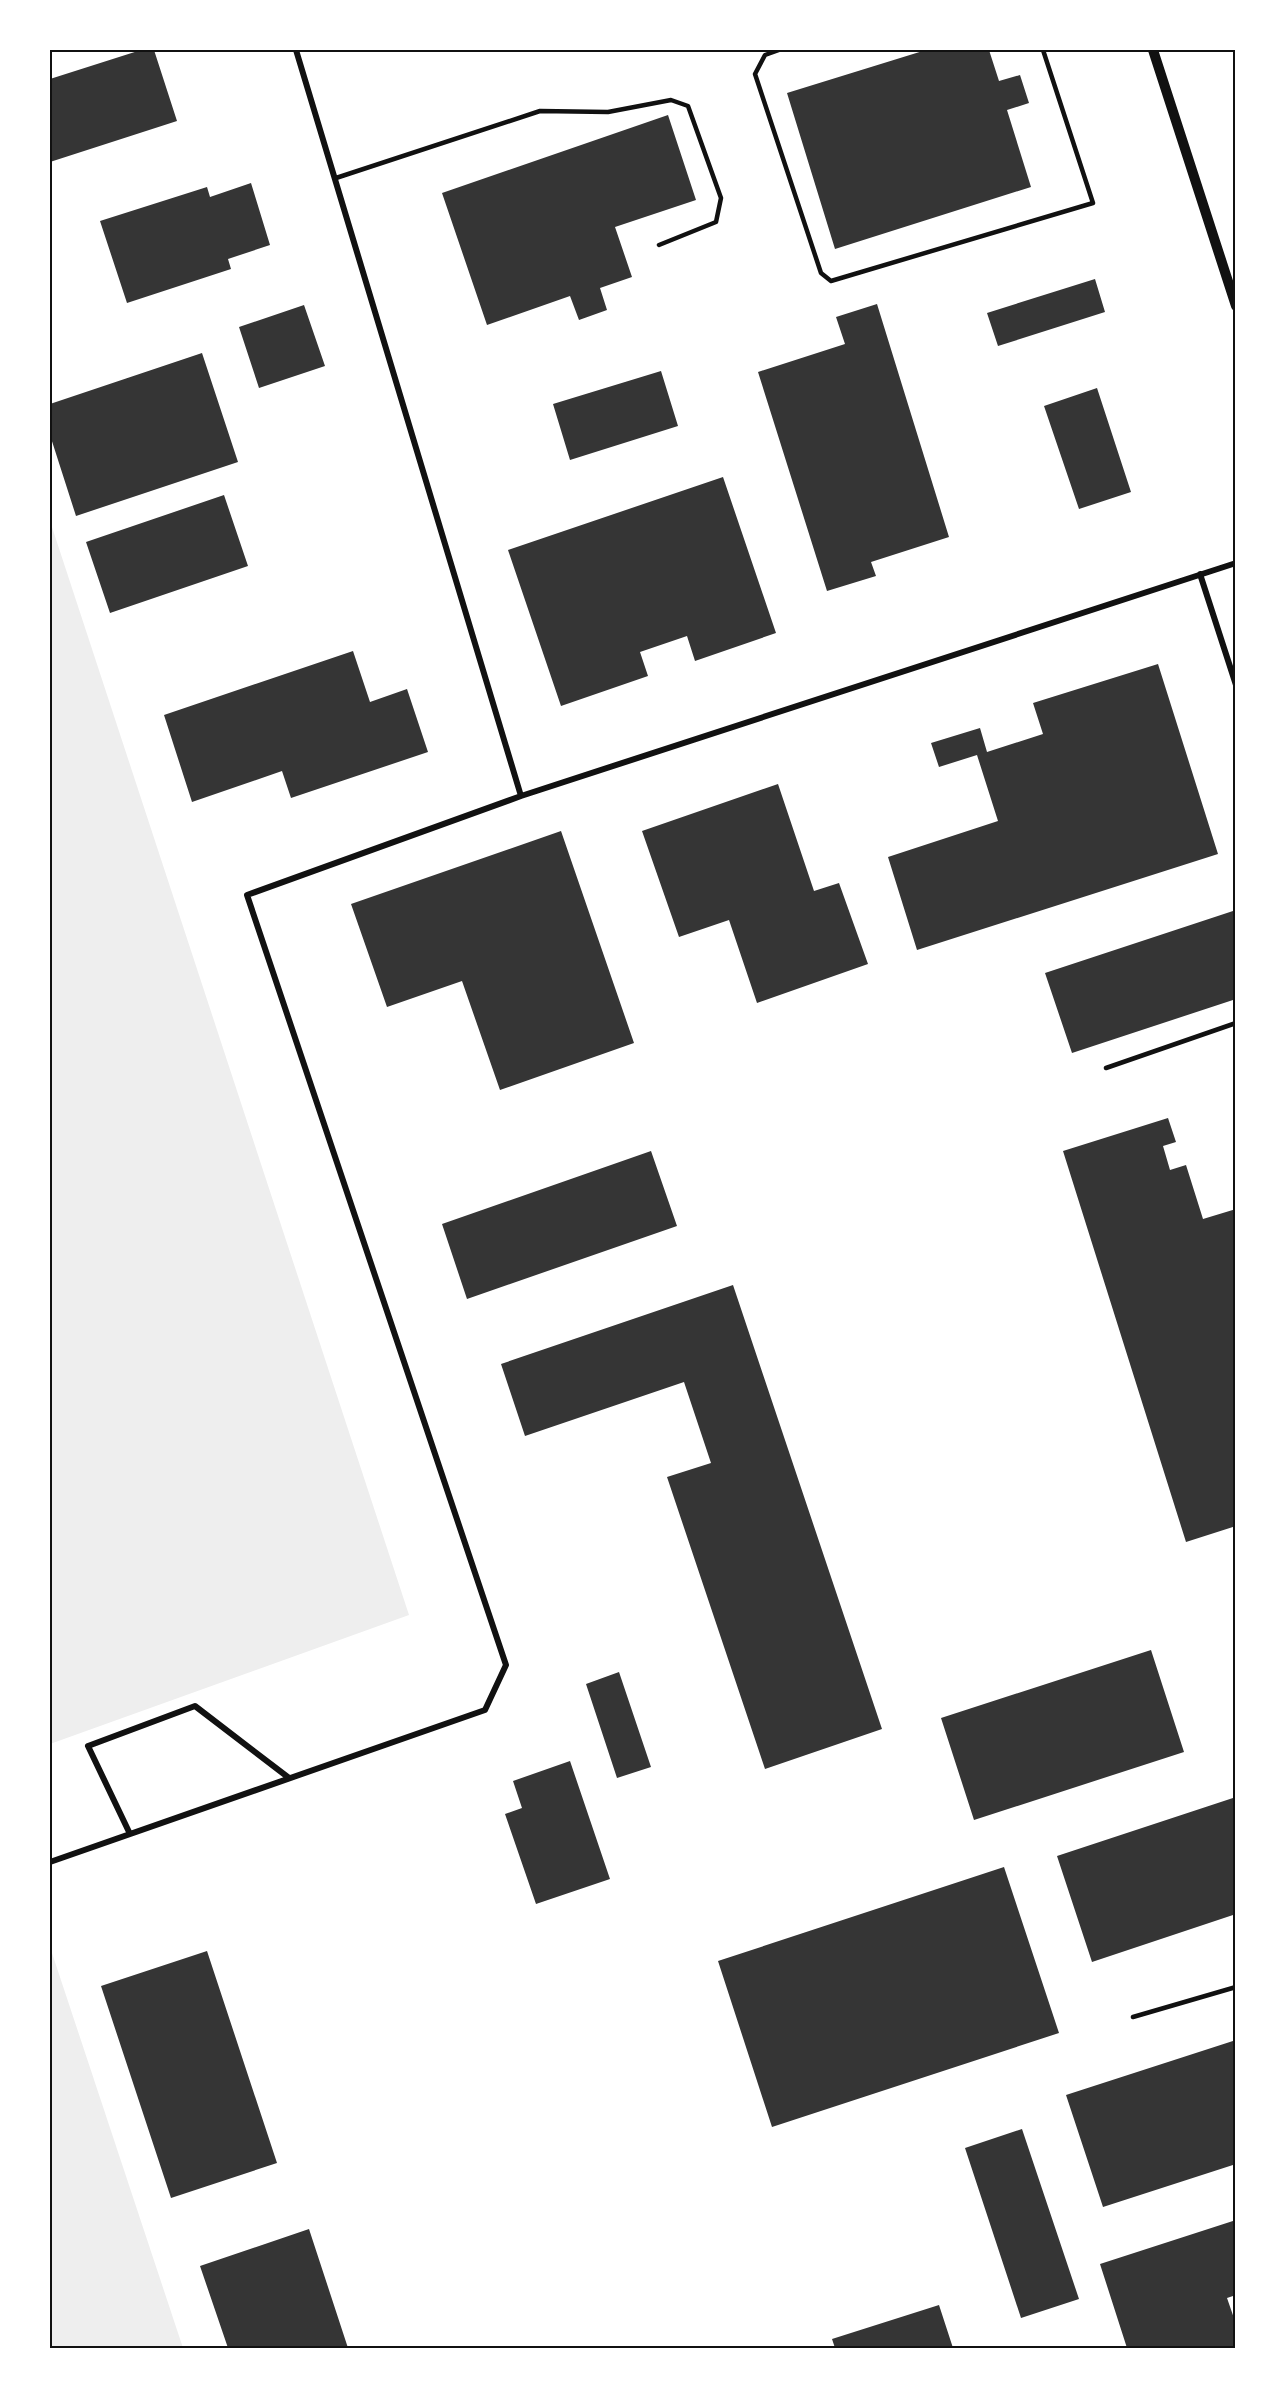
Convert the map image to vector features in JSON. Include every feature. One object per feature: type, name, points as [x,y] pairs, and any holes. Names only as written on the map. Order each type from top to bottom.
[{"type":"street","points":[[296,50],[521,796]]},
{"type":"street","points":[[1153,50],[1235,304]]},
{"type":"street","points":[[50,1862],[485,1710],[506,1665],[247,895],[521,796],[1236,563]]},
{"type":"street","points":[[1200,574],[1236,685]]},
{"type":"street","points":[[130,1834],[88,1746],[195,1706],[289,1778]]},
{"type":"lane","points":[[779,50],[765,55],[755,74],[820,273],[831,281],[1093,203],[1043,50]]},
{"type":"lane","points":[[336,178],[540,111],[608,112],[671,100],[688,106],[721,198],[716,222],[659,245]]},
{"type":"lane","points":[[1106,1068],[1236,1023]]},
{"type":"lane","points":[[1133,2017],[1236,1987]]},
{"type":"shaded area","points":[[50,521],[409,1615],[50,1744]]},
{"type":"shaded area","points":[[50,1947],[183,2348],[50,2348]]},
{"type":"building","points":[[141,50],[154,50],[177,121],[50,162],[50,79]]},
{"type":"building","points":[[926,50],[989,50],[999,81],[1020,75],[1029,103],[1007,110],[1031,187],[835,249],[787,93]]},
{"type":"building","points":[[668,115],[696,200],[615,227],[632,277],[600,288],[607,310],[579,320],[570,296],[487,325],[442,193]]},
{"type":"building","points":[[251,183],[270,245],[228,259],[231,269],[127,303],[100,221],[207,187],[210,197]]},
{"type":"building","points":[[1095,279],[1105,312],[998,346],[987,313]]},
{"type":"building","points":[[877,304],[949,537],[871,562],[876,576],[827,591],[758,372],[845,344],[836,317]]},
{"type":"building","points":[[304,305],[325,366],[259,388],[239,327]]},
{"type":"building","points":[[202,353],[238,462],[76,516],[50,435],[50,404]]},
{"type":"building","points":[[661,371],[678,426],[570,460],[553,404]]},
{"type":"building","points":[[1097,388],[1131,492],[1079,509],[1044,406]]},
{"type":"building","points":[[723,477],[776,633],[695,661],[687,636],[640,652],[648,676],[561,706],[508,550]]},
{"type":"building","points":[[224,495],[248,566],[110,613],[86,542]]},
{"type":"building","points":[[353,651],[370,702],[407,689],[428,752],[291,798],[282,771],[192,802],[164,715]]},
{"type":"building","points":[[1158,664],[1218,854],[917,950],[888,857],[998,821],[977,755],[939,767],[931,743],[980,728],[987,752],[1043,734],[1033,703]]},
{"type":"building","points":[[778,784],[814,891],[839,883],[868,964],[757,1003],[729,920],[679,937],[642,831]]},
{"type":"building","points":[[561,831],[634,1043],[500,1090],[462,981],[387,1007],[351,904]]},
{"type":"building","points":[[1236,910],[1236,999],[1072,1053],[1045,973]]},
{"type":"building","points":[[1168,1118],[1176,1142],[1163,1146],[1170,1170],[1186,1165],[1203,1219],[1236,1209],[1236,1526],[1186,1542],[1063,1151]]},
{"type":"building","points":[[651,1151],[677,1226],[467,1299],[442,1224]]},
{"type":"building","points":[[733,1285],[882,1729],[765,1769],[667,1477],[711,1463],[684,1382],[525,1436],[501,1364]]},
{"type":"building","points":[[1151,1650],[1184,1752],[974,1820],[941,1718]]},
{"type":"building","points":[[619,1672],[651,1767],[617,1778],[586,1684]]},
{"type":"building","points":[[570,1761],[610,1879],[536,1904],[505,1814],[522,1808],[513,1781]]},
{"type":"building","points":[[1236,1797],[1236,1914],[1092,1962],[1057,1856]]},
{"type":"building","points":[[1004,1867],[1059,2033],[772,2127],[718,1961]]},
{"type":"building","points":[[207,1951],[277,2163],[171,2198],[101,1986]]},
{"type":"building","points":[[1236,2040],[1236,2164],[1103,2207],[1066,2095]]},
{"type":"building","points":[[1022,2129],[1079,2299],[1021,2318],[965,2148]]},
{"type":"building","points":[[1236,2220],[1236,2295],[1227,2298],[1236,2324],[1236,2348],[1127,2348],[1100,2264]]},
{"type":"building","points":[[309,2229],[348,2348],[228,2348],[200,2266]]},
{"type":"building","points":[[939,2305],[953,2348],[835,2348],[832,2339]]}]
